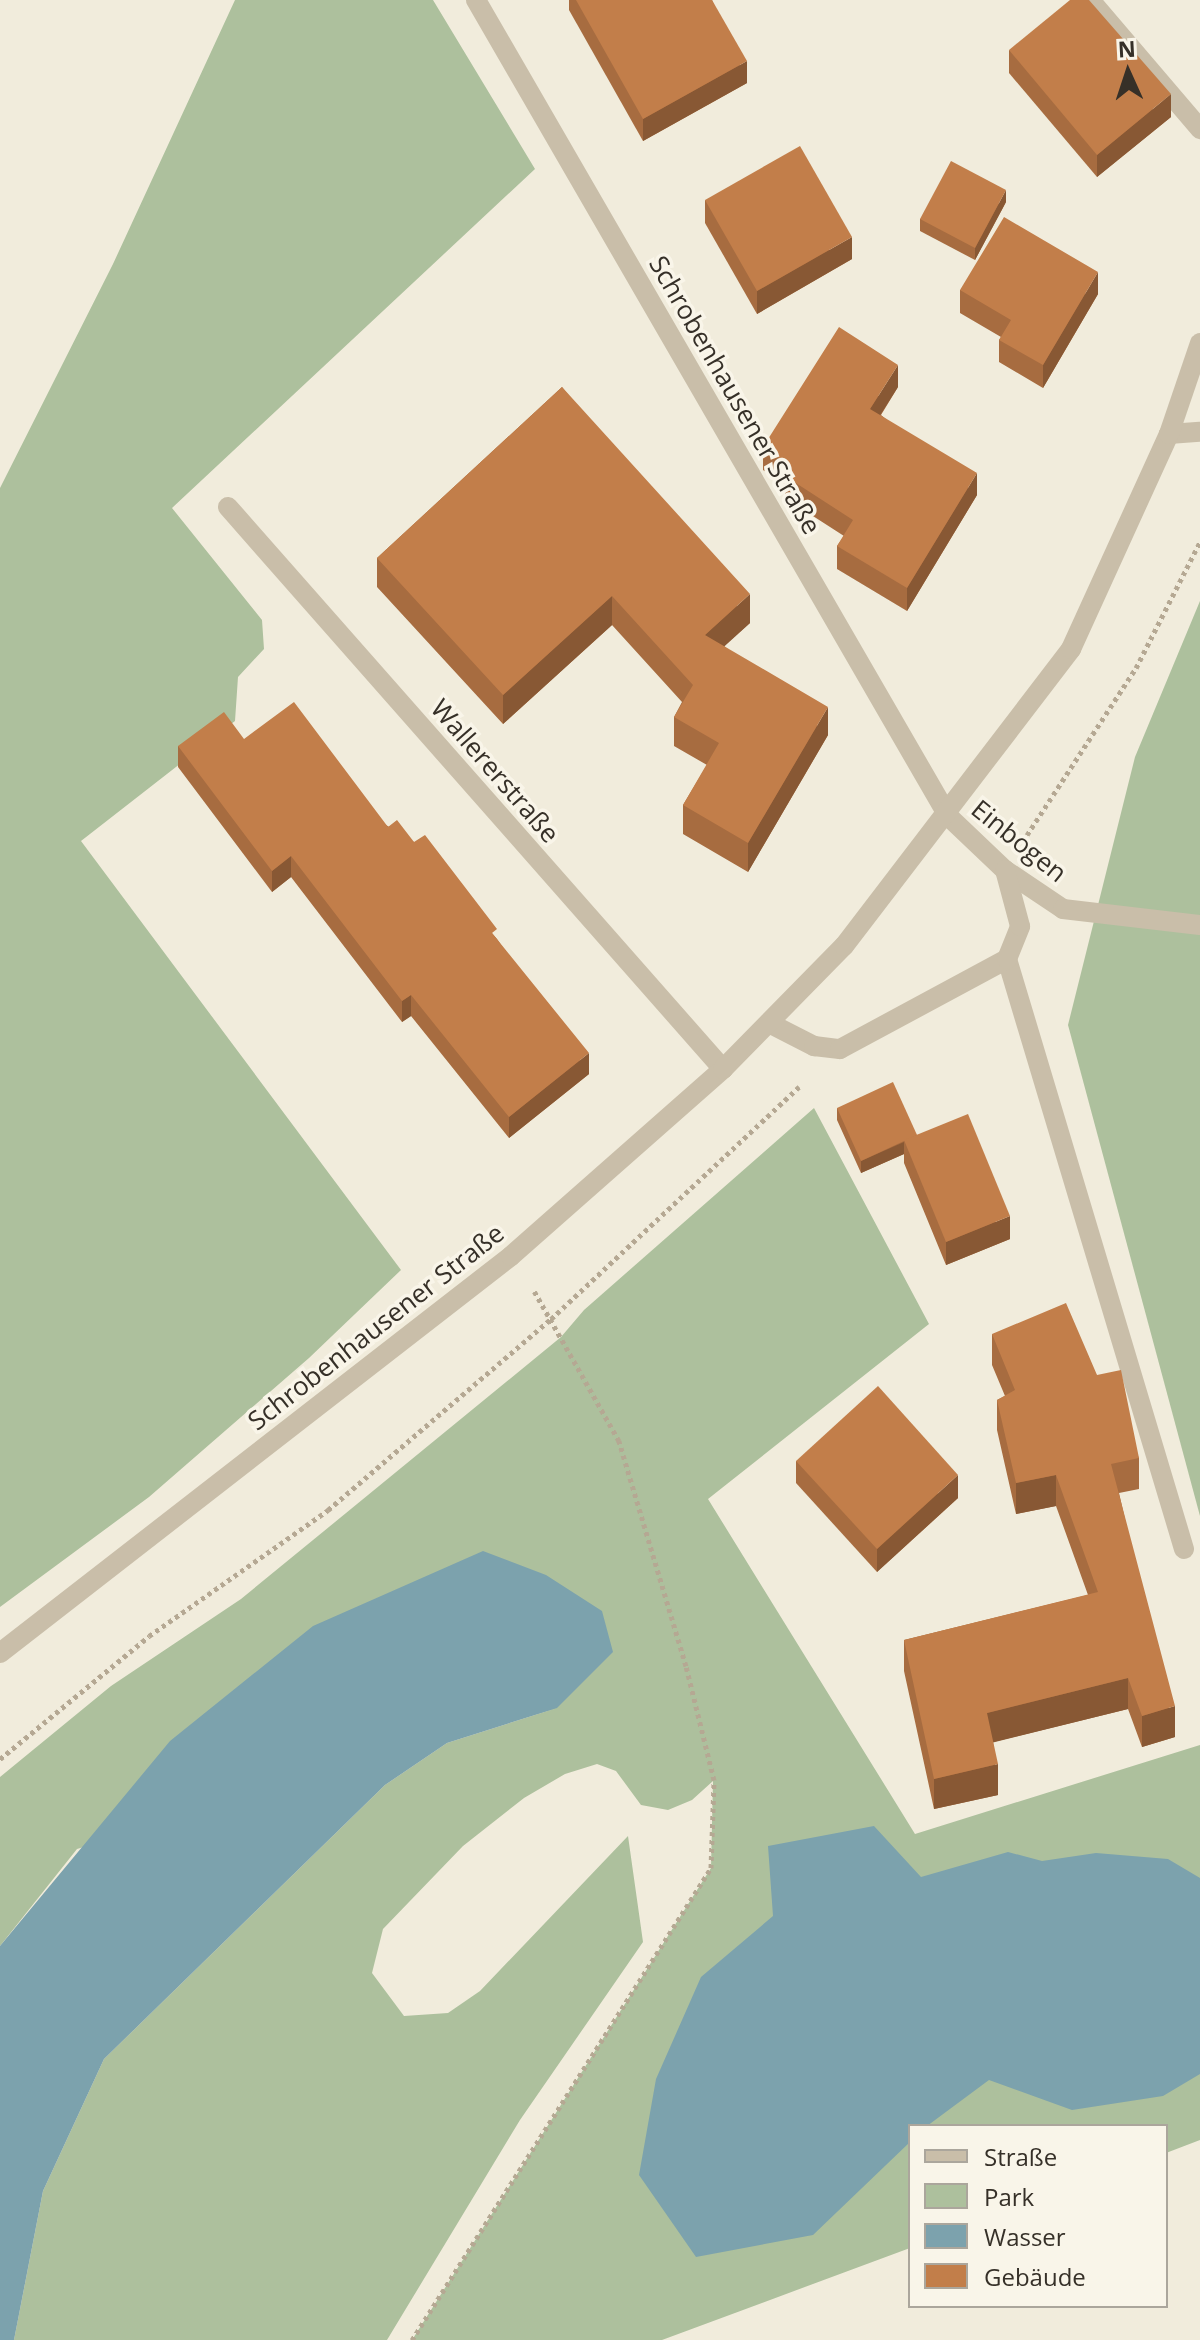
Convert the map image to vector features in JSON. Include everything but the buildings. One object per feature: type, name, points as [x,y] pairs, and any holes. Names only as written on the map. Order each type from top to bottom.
[{"type":"street","name":"Schrobenhausener Straße","points":[[476,0],[948,816]]},
{"type":"street","points":[[1090,0],[1200,129]]},
{"type":"street","name":"Schrobenhausener Straße","points":[[0,1653],[511,1256],[723,1069],[844,946],[948,816],[1071,649],[1169,434],[1200,343]]},
{"type":"street","points":[[1169,434],[1200,432]]},
{"type":"street","name":"Wallererstraße","points":[[228,507],[723,1069]]},
{"type":"street","name":"Einbogen","points":[[948,816],[1005,870],[1063,909],[1200,925]]},
{"type":"street","points":[[1005,870],[1020,926],[1007,959],[1184,1549]]},
{"type":"street","points":[[769,1023],[814,1046],[840,1049],[1007,959]]},
{"type":"path","points":[[1005,870],[1136,668],[1200,542]]},
{"type":"path","points":[[0,1759],[149,1636],[328,1510],[551,1319],[840,1049]]},
{"type":"path","points":[[412,2340],[711,1868],[714,1780],[686,1666],[619,1441],[551,1319],[511,1256]]},
{"type":"green space","points":[[235,0],[433,0],[535,169],[172,508],[262,620],[264,649],[238,677],[235,721],[81,841],[401,1270],[309,1358],[149,1497],[0,1607],[0,488],[113,264]]},
{"type":"green space","points":[[1200,601],[1200,1516],[1068,1025],[1135,757]]},
{"type":"green space","points":[[814,1108],[929,1324],[708,1499],[915,1834],[1200,1745],[1200,2140],[1168,2152],[1168,2124],[908,2124],[908,2249],[662,2340],[412,2340],[711,1868],[713,1781],[692,1800],[668,1810],[641,1805],[616,1771],[597,1764],[565,1774],[524,1798],[463,1846],[383,1929],[372,1973],[404,2016],[448,2013],[480,1991],[628,1836],[643,1942],[520,2120],[387,2340],[14,2340],[43,2191],[104,2059],[385,1785],[447,1743],[557,1708],[77,1849],[0,1946],[0,1777],[111,1686],[241,1599],[561,1337],[584,1310]]},
{"type":"water","points":[[483,1551],[546,1575],[602,1611],[613,1652],[557,1708],[447,1743],[385,1785],[104,2059],[43,2191],[14,2340],[0,2340],[0,1946],[170,1741],[313,1626]]},
{"type":"water","points":[[874,1826],[921,1877],[1008,1852],[1042,1861],[1096,1853],[1168,1859],[1200,1878],[1200,2074],[1163,2096],[1072,2110],[989,2080],[930,2124],[908,2124],[908,2144],[813,2235],[696,2257],[639,2175],[656,2079],[701,1977],[773,1916],[768,1846]]}]
